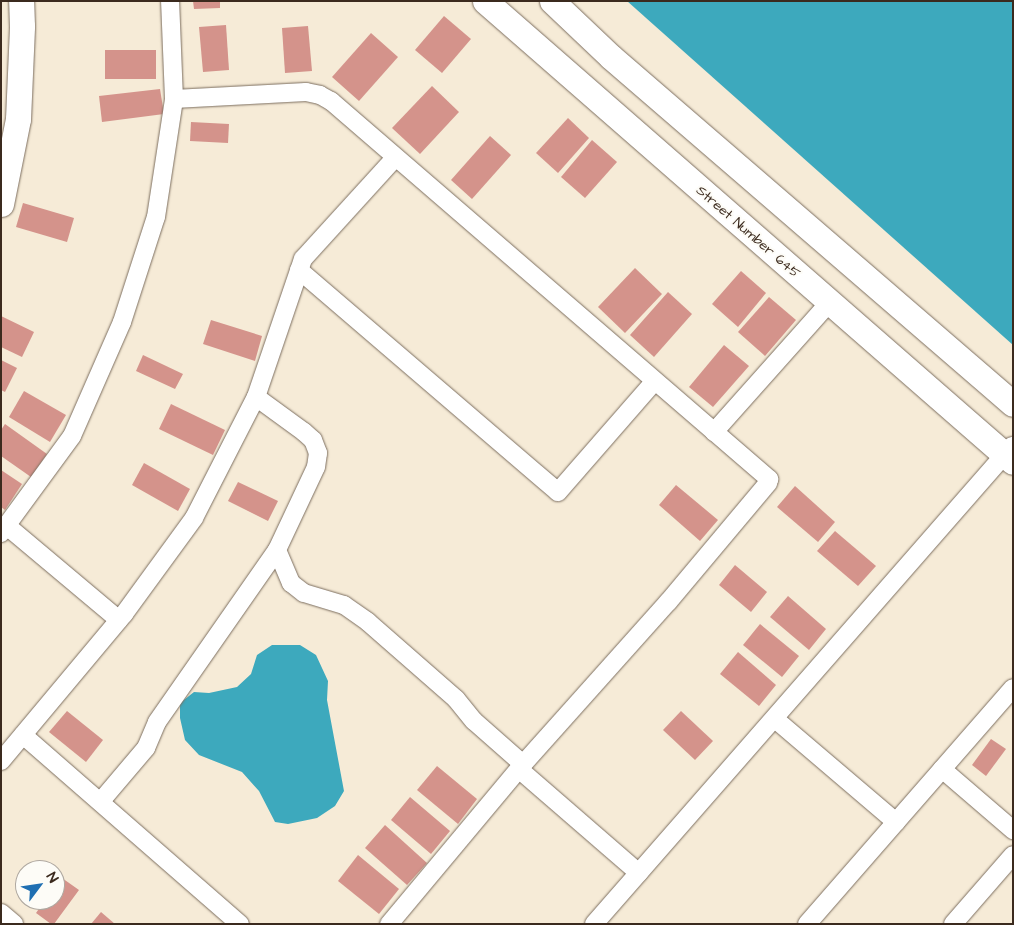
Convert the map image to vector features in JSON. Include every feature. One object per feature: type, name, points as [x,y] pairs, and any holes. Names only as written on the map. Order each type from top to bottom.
[{"type":"street","points":[[1,204],[18,119],[22,26],[20,1]]},
{"type":"street","points":[[119,620],[4,530],[72,436],[122,322],[156,217],[174,100],[170,1]]},
{"type":"street","name":"Street Number 645","points":[[485,1],[829,303],[1010,454]]},
{"type":"street","points":[[552,1],[611,57],[1013,404]]},
{"type":"street","points":[[174,100],[306,92],[331,100],[395,158],[766,475],[768,484],[522,767],[389,924]]},
{"type":"street","points":[[1,761],[119,620],[194,518],[256,397],[302,259],[395,158]]},
{"type":"street","points":[[299,270],[558,492],[655,381]]},
{"type":"street","points":[[714,432],[829,303]]},
{"type":"street","points":[[100,801],[146,748],[157,722],[277,550],[316,467],[318,453],[313,440],[256,397]]},
{"type":"street","points":[[594,924],[1010,454]]},
{"type":"street","points":[[277,550],[296,589],[344,605],[368,622],[456,699],[474,721],[522,767],[639,873]]},
{"type":"street","points":[[807,924],[1013,688]]},
{"type":"street","points":[[775,719],[896,822]]},
{"type":"street","points":[[23,735],[240,924]]},
{"type":"street","points":[[942,769],[1013,830]]},
{"type":"street","points":[[953,924],[1013,855]]},
{"type":"street","points":[[1,913],[14,924]]},
{"type":"water","points":[[627,1],[1013,1],[1013,345]]},
{"type":"water","points":[[272,645],[300,645],[316,655],[328,681],[327,700],[344,791],[335,806],[317,818],[288,824],[275,822],[259,791],[242,772],[199,755],[185,740],[180,718],[180,703],[194,692],[209,693],[237,687],[251,674],[257,655]]},
{"type":"building","points":[[193,1],[220,1],[220,8],[194,9]]},
{"type":"building","points":[[444,16],[471,39],[442,73],[415,50]]},
{"type":"building","points":[[226,25],[229,70],[203,72],[199,27]]},
{"type":"building","points":[[308,26],[312,71],[285,73],[282,28]]},
{"type":"building","points":[[371,33],[398,57],[359,101],[332,77]]},
{"type":"building","points":[[105,50],[156,50],[156,79],[105,79]]},
{"type":"building","points":[[432,86],[459,112],[420,154],[392,128]]},
{"type":"building","points":[[160,89],[164,114],[102,122],[99,96]]},
{"type":"building","points":[[568,118],[589,138],[558,173],[536,153]]},
{"type":"building","points":[[191,122],[229,124],[228,143],[190,141]]},
{"type":"building","points":[[490,136],[511,155],[472,199],[451,180]]},
{"type":"building","points":[[592,140],[617,162],[585,198],[561,177]]},
{"type":"building","points":[[23,203],[74,218],[67,242],[16,227]]},
{"type":"building","points":[[635,268],[662,294],[625,333],[598,307]]},
{"type":"building","points":[[741,271],[766,293],[738,327],[712,304]]},
{"type":"building","points":[[668,292],[692,314],[654,357],[630,335]]},
{"type":"building","points":[[769,297],[796,320],[765,356],[738,332]]},
{"type":"building","points":[[1,316],[34,332],[22,357],[1,347]]},
{"type":"building","points":[[211,320],[262,336],[255,361],[203,344]]},
{"type":"building","points":[[724,345],[749,366],[713,407],[689,387]]},
{"type":"building","points":[[143,355],[183,374],[175,389],[136,371]]},
{"type":"building","points":[[1,360],[17,368],[5,392],[1,390]]},
{"type":"building","points":[[24,391],[66,415],[50,442],[9,417]]},
{"type":"building","points":[[171,404],[225,430],[213,455],[159,429]]},
{"type":"building","points":[[5,424],[47,454],[31,477],[1,456],[1,430]]},
{"type":"building","points":[[144,463],[190,489],[178,511],[132,485]]},
{"type":"building","points":[[1,470],[22,484],[5,510],[1,507]]},
{"type":"building","points":[[238,482],[278,501],[268,521],[228,501]]},
{"type":"building","points":[[676,485],[718,520],[700,541],[659,505]]},
{"type":"building","points":[[795,486],[835,522],[818,542],[777,507]]},
{"type":"building","points":[[835,531],[876,566],[858,586],[817,551]]},
{"type":"building","points":[[735,565],[767,592],[751,612],[719,585]]},
{"type":"building","points":[[788,596],[826,629],[809,650],[770,617]]},
{"type":"building","points":[[760,624],[799,656],[782,677],[743,645]]},
{"type":"building","points":[[738,652],[776,685],[759,706],[720,674]]},
{"type":"building","points":[[67,711],[103,740],[86,762],[49,732]]},
{"type":"building","points":[[681,711],[713,741],[695,760],[663,730]]},
{"type":"building","points":[[991,739],[1006,749],[986,776],[972,765]]},
{"type":"building","points":[[437,766],[477,799],[458,824],[417,790]]},
{"type":"building","points":[[410,797],[450,831],[431,854],[391,820]]},
{"type":"building","points":[[385,825],[427,863],[407,885],[365,848]]},
{"type":"building","points":[[358,855],[399,889],[379,914],[338,881]]},
{"type":"building","points":[[65,880],[79,890],[65,909]]},
{"type":"building","points":[[38,910],[64,910],[54,924],[51,924],[36,913]]},
{"type":"building","points":[[101,912],[115,924],[91,924]]}]
